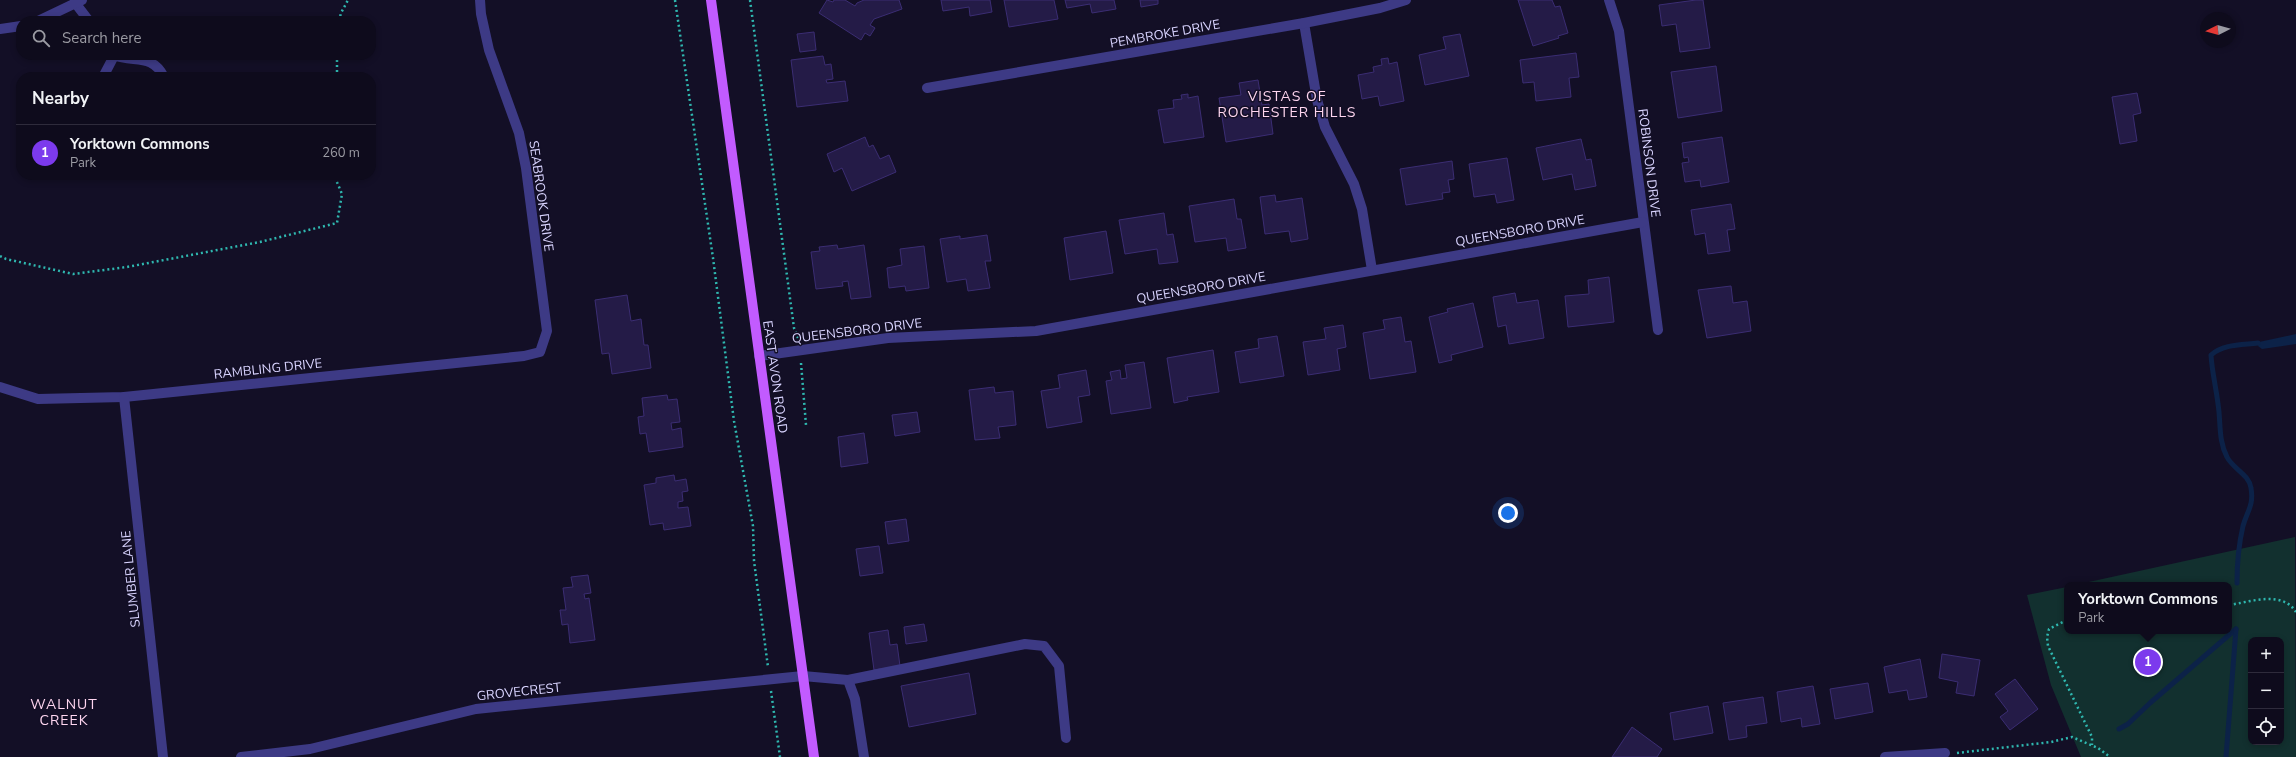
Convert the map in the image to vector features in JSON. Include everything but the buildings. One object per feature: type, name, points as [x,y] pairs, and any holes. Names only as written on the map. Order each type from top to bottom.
[{"type":"main road","name":"EAST AVON ROAD","points":[[711,0],[814,757]]},
{"type":"street","name":"SEABROOK DRIVE","points":[[480,0],[481,14],[489,50],[519,134],[526,168],[546,331],[540,352]]},
{"type":"street","name":"PEMBROKE DRIVE","points":[[927,88],[1304,23],[1380,8],[1406,0]]},
{"type":"street","name":"ROBINSON DRIVE","points":[[1608,0],[1619,31],[1658,330]]},
{"type":"street","points":[[49,16],[79,2],[86,16]]},
{"type":"street","points":[[1304,23],[1317,100],[1325,127],[1356,190],[1362,209],[1372,270]]},
{"type":"street","points":[[0,30],[16,27]]},
{"type":"street","points":[[106,72],[112,60]]},
{"type":"street","points":[[146,60],[159,67],[162,72]]},
{"type":"street","name":"QUEENSBORO DRIVE","points":[[760,356],[888,338],[1036,331],[1643,222]]},
{"type":"street","name":"RAMBLING DRIVE","points":[[0,388],[38,399],[124,398],[524,356],[540,352]]},
{"type":"street","name":"SLUMBER LANE","points":[[124,398],[163,757]]},
{"type":"street","name":"GROVECREST","points":[[241,757],[310,749],[476,709],[803,676],[848,680],[1025,644],[1044,646],[1059,666],[1066,738]]},
{"type":"street","points":[[848,680],[855,699],[864,757]]},
{"type":"street","points":[[1885,757],[1945,753]]},
{"type":"path","points":[[340,16],[348,0]]},
{"type":"path","points":[[674,0],[713,258],[734,421],[753,526],[754,561],[780,757]]},
{"type":"path","points":[[750,0],[794,328],[799,350],[806,425]]},
{"type":"path","points":[[337,60],[337,72]]},
{"type":"path","points":[[0,256],[6,259],[73,274],[127,268],[260,242],[337,222],[342,194],[336,180]]},
{"type":"path","points":[[2232,605],[2279,599],[2293,607],[2296,612]]},
{"type":"path","points":[[2064,622],[2050,629],[2047,637],[2048,646],[2092,737],[2092,745]]},
{"type":"path","points":[[1945,753],[2051,742],[2072,737],[2092,745],[2110,757]]},
{"type":"green space","points":[[2295,537],[2296,757],[2081,757],[2051,685],[2027,595],[2064,588],[2064,634],[2232,634],[2232,582],[2089,582]]},
{"type":"water","points":[[2296,334],[2296,344],[2262,349],[2258,346],[2259,342]]},
{"type":"waterway","points":[[2237,583],[2240,540],[2243,526],[2251,504],[2252,494],[2250,483],[2233,465],[2224,451],[2211,355],[2216,351],[2227,347],[2258,343]]},
{"type":"waterway","points":[[2232,632],[2236,629]]},
{"type":"waterway","points":[[2226,757],[2236,629]]},
{"type":"waterway","points":[[2119,729],[2128,724],[2150,703],[2230,634]]},
{"type":"place","name":"Yorktown Commons","points":[[2148,662]]},
{"type":"district","name":"VISTAS OF ROCHESTER HILLS","points":[[1287,104]]},
{"type":"district","name":"WALNUT CREEK","points":[[64,712]]}]
